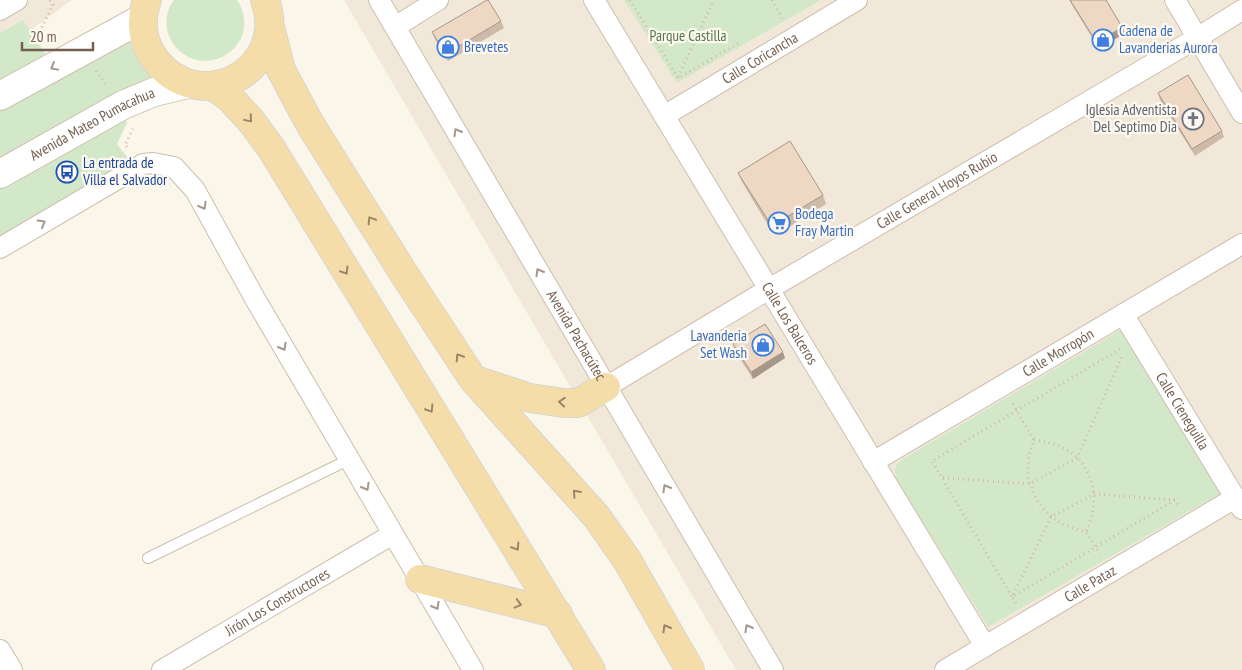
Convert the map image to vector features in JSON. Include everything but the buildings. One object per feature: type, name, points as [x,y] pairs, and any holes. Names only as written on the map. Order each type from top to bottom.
[{"type":"main road","points":[[265,0],[281,70],[310,124],[406,277],[473,380],[596,516],[627,560],[690,670]]},
{"type":"main road","points":[[0,96],[80,52],[145,5]]},
{"type":"main road","points":[[145,5],[144,36],[150,52],[160,66],[173,77],[201,85],[230,98],[252,122],[270,148],[591,670]]},
{"type":"main road","points":[[201,85],[226,83],[248,71],[266,45],[270,27]]},
{"type":"main road","name":"Avenida Mateo Pumacahua","points":[[0,174],[123,105],[154,92],[201,85]]},
{"type":"main road","points":[[473,380],[530,398],[564,403],[578,403],[606,386]]},
{"type":"main road","points":[[420,578],[558,614]]},
{"type":"street","points":[[0,10],[17,0]]},
{"type":"street","name":"Avenida Pachacútec","points":[[379,0],[773,670]]},
{"type":"street","points":[[395,27],[438,0]]},
{"type":"street","name":"Calle Los Balceros","points":[[594,0],[985,646]]},
{"type":"street","name":"Calle Coricancha","points":[[664,116],[857,0]]},
{"type":"street","points":[[1175,0],[1242,113]]},
{"type":"street","name":"Calle General Hoyos Rubio","points":[[606,386],[1242,10]]},
{"type":"street","points":[[0,248],[143,164],[153,163],[174,167],[194,190],[254,298],[473,670]]},
{"type":"street","name":"Calle Morropón","points":[[873,462],[1242,244]]},
{"type":"street","name":"Calle Cieneguilla","points":[[1123,314],[1238,504]]},
{"type":"street","name":"Calle Pataz","points":[[945,670],[1190,524],[1238,504]]},
{"type":"street","name":"Jirón Los Constructores","points":[[162,670],[393,534]]},
{"type":"street","points":[[0,650],[12,670]]},
{"type":"lane","points":[[148,558],[350,460]]},
{"type":"path","points":[[50,0],[53,5],[39,33],[80,52],[123,105],[138,119],[125,145],[143,164]]},
{"type":"path","points":[[630,0],[678,78]]},
{"type":"path","points":[[664,116],[678,78],[714,0]]},
{"type":"path","points":[[772,0],[782,18]]},
{"type":"path","points":[[774,23],[790,14]]},
{"type":"path","points":[[678,78],[742,41]]},
{"type":"path","points":[[1026,622],[932,461],[1120,349],[1128,362]]},
{"type":"path","points":[[942,478],[1030,484],[1077,458],[1123,354]]},
{"type":"path","points":[[1002,385],[1034,440]]},
{"type":"path","points":[[1034,440],[1046,441],[1070,451],[1087,470],[1094,494],[1092,520],[1086,532],[1062,524],[1051,517],[1035,497],[1030,484],[1028,468],[1029,454],[1034,440]]},
{"type":"path","points":[[1012,597],[1051,517],[1094,494],[1175,500]]},
{"type":"path","points":[[1012,597],[1175,500]]},
{"type":"path","points":[[1175,500],[1190,524]]},
{"type":"shaded area","points":[[0,0],[72,0],[0,52]]},
{"type":"shaded area","points":[[344,0],[1242,0],[1242,670],[736,670]]},
{"type":"green space","points":[[174,0],[237,0],[243,12],[244,25],[243,33],[237,45],[227,54],[213,60],[200,61],[188,57],[170,39],[167,27],[168,13]]},
{"type":"green space","name":"Parque Castilla","points":[[624,0],[821,0],[677,83]]},
{"type":"green space","points":[[23,20],[46,55],[0,82],[0,33]]},
{"type":"green space","points":[[139,34],[166,76],[0,170],[0,110]]},
{"type":"green space","points":[[122,113],[127,123],[117,144],[130,161],[0,238],[0,186]]},
{"type":"green space","points":[[1124,328],[1223,492],[988,627],[898,482],[895,472],[897,464]]},
{"type":"place","name":"Cadena de Lavanderias Aurora","points":[[1103,40]]},
{"type":"place","name":"Brevetes","points":[[448,47]]},
{"type":"place","name":"Iglesia Adventista Del Septimo Dia","points":[[1193,119]]},
{"type":"place","name":"La entrada de Villa el Salvador","points":[[67,172]]},
{"type":"place","name":"Bodega Fray Martin","points":[[779,223]]},
{"type":"place","name":"Lavanderia Set Wash","points":[[763,345]]}]
